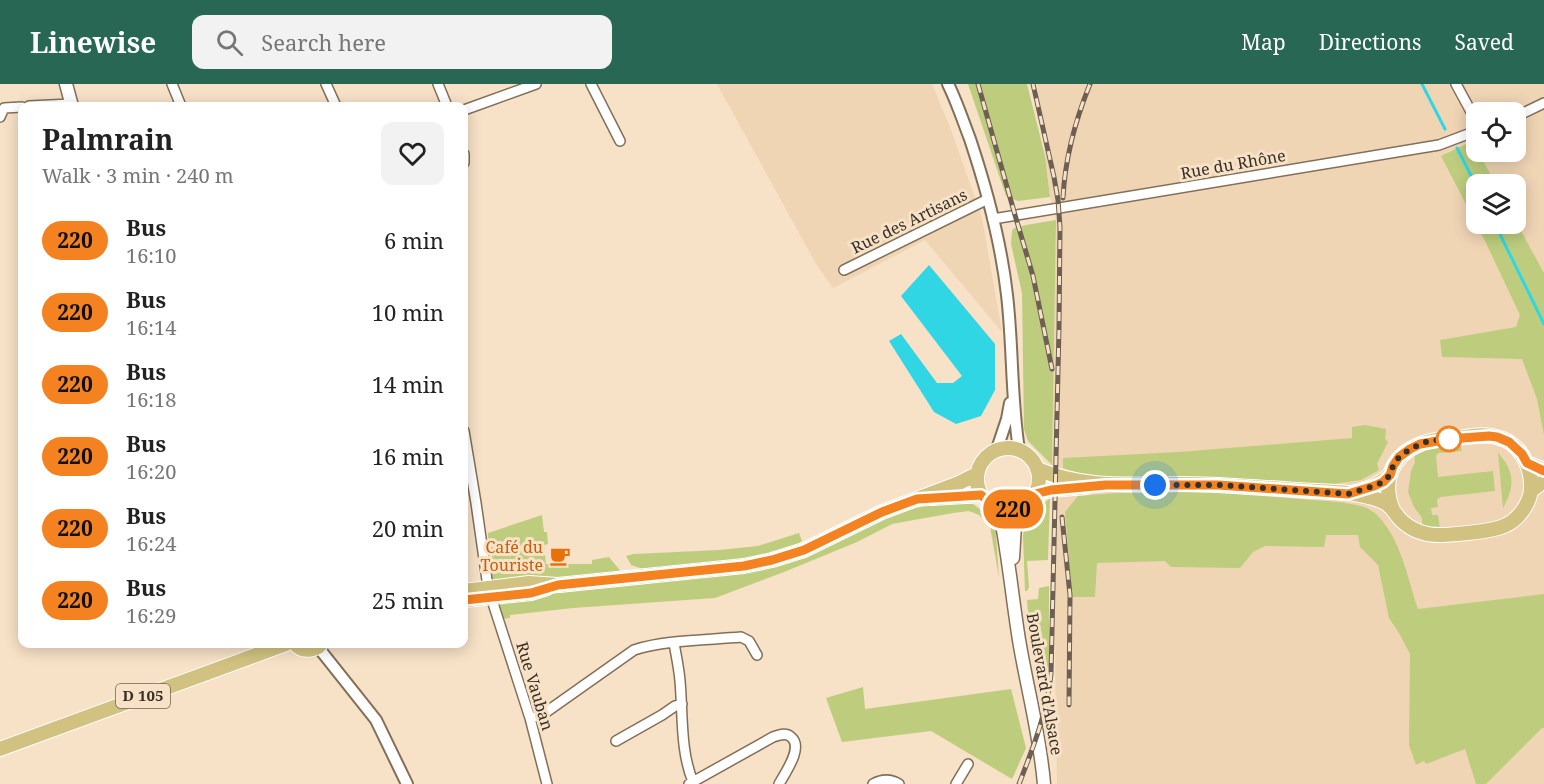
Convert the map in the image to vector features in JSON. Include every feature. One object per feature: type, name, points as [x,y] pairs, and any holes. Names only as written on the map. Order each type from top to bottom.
[{"type":"main road","points":[[66,84],[70,102]]},
{"type":"main road","points":[[1035,494],[1051,490],[1106,485],[1218,485],[1348,494],[1375,499],[1386,504],[1412,529],[1431,535],[1445,535],[1496,528],[1512,521],[1527,502],[1531,490],[1527,463],[1522,454],[1503,439],[1489,436],[1428,441],[1410,449],[1399,457],[1393,466],[1389,491],[1393,510]]},
{"type":"main road","points":[[1008,447],[1019,450],[1030,457],[1037,469],[1039,482],[1035,494],[1021,507],[1010,510],[999,508],[989,503],[981,495],[977,485],[977,474],[983,459],[997,449],[1008,447]]},
{"type":"main road","points":[[1527,463],[1544,471]]},
{"type":"main road","points":[[1037,469],[1060,477],[1106,485]]},
{"type":"main road","points":[[468,591],[531,593],[558,585],[744,566],[772,560],[804,550],[882,512],[977,474]]},
{"type":"main road","points":[[1348,494],[1383,482],[1390,475]]},
{"type":"main road","points":[[1531,490],[1544,481]]},
{"type":"main road","points":[[917,499],[981,495]]},
{"type":"main road","name":"Boulevard d'Alsace","points":[[1012,589],[1015,534],[1021,507]]},
{"type":"main road","name":"Boulevard d'Alsace","points":[[999,508],[1016,621],[1038,736],[1044,784]]},
{"type":"main road","points":[[468,599],[489,592]]},
{"type":"main road","name":"D 105","points":[[0,749],[275,648]]},
{"type":"street","points":[[172,84],[179,102]]},
{"type":"street","points":[[326,84],[334,102]]},
{"type":"street","points":[[438,84],[445,102]]},
{"type":"street","points":[[468,109],[536,84]]},
{"type":"street","points":[[591,84],[620,141]]},
{"type":"street","points":[[948,84],[980,168],[993,219],[1007,293],[1012,391],[1019,450]]},
{"type":"street","points":[[1456,84],[1466,102]]},
{"type":"street","points":[[1526,112],[1544,103]]},
{"type":"street","points":[[0,117],[4,108],[18,107]]},
{"type":"street","name":"Rue du Rhône","points":[[993,219],[1439,145],[1466,135]]},
{"type":"street","name":"Rue des Artisans","points":[[844,270],[988,199]]},
{"type":"street","points":[[997,449],[1007,419],[1012,391]]},
{"type":"street","name":"Rue Vauban","points":[[468,454],[489,592],[530,718],[547,784]]},
{"type":"street","points":[[530,718],[542,715],[634,650],[674,643],[741,637],[749,641],[757,655]]},
{"type":"street","points":[[674,643],[680,677],[684,741],[692,783],[780,734],[793,738],[796,747],[779,784]]},
{"type":"street","points":[[321,648],[376,720],[407,784]]},
{"type":"street","points":[[616,741],[682,704]]},
{"type":"street","points":[[956,784],[968,764]]},
{"type":"street","points":[[873,784],[886,780],[899,784]]},
{"type":"shaded area","points":[[717,84],[932,84],[950,127],[982,218],[1002,332],[925,240],[833,288],[815,262]]},
{"type":"shaded area","points":[[1037,84],[1544,84],[1544,784],[1057,784],[1052,465],[1056,220],[1050,197]]},
{"type":"green space","points":[[968,84],[1027,84],[1045,156],[1050,197],[1018,201],[1006,196]]},
{"type":"green space","points":[[1466,144],[1466,162],[1484,162],[1490,174],[1466,174],[1466,205],[1441,156]]},
{"type":"green space","points":[[1056,220],[1052,465],[1028,441],[1024,429],[1022,293],[1011,244],[1014,228]]},
{"type":"green space","points":[[1481,234],[1523,234],[1544,273],[1544,435],[1537,399],[1522,359],[1442,357],[1440,340],[1516,327],[1520,315]]},
{"type":"green space","points":[[1365,425],[1386,429],[1385,439],[1388,442],[1377,464],[1379,470],[1361,480],[1333,484],[1106,478],[1084,475],[1063,468],[1063,458],[1179,452],[1352,438],[1352,427]]},
{"type":"green space","points":[[1460,441],[1462,451],[1438,453],[1436,456],[1438,477],[1493,471],[1495,491],[1440,497],[1437,500],[1438,507],[1431,508],[1432,515],[1438,515],[1440,530],[1422,529],[1422,518],[1414,507],[1408,492],[1411,471],[1415,462],[1414,449]]},
{"type":"green space","points":[[1498,453],[1508,466],[1511,479],[1510,493],[1503,508]]},
{"type":"green space","points":[[1191,492],[1332,502],[1368,509],[1376,514],[1392,534],[1418,609],[1544,594],[1544,728],[1486,784],[1476,784],[1465,749],[1426,764],[1424,761],[1416,765],[1409,745],[1410,654],[1389,618],[1378,565],[1360,547],[1358,535],[1326,535],[1324,547],[1265,546],[1253,552],[1240,568],[1171,567],[1165,561],[1097,563],[1095,597],[1072,597],[1065,512],[1078,496]]},
{"type":"green space","points":[[1050,498],[1048,560],[1027,561],[1029,587],[1025,591],[1023,535],[1027,518]]},
{"type":"green space","points":[[960,502],[973,504],[995,521],[999,578],[990,526],[979,515],[969,511],[892,524],[857,542],[715,598],[573,608],[510,615],[510,618],[502,619],[497,605],[500,599],[751,571],[783,564],[808,555],[889,516],[914,508]]},
{"type":"green space","points":[[542,515],[548,544],[544,545],[546,564],[592,564],[592,560],[609,557],[622,573],[502,583],[492,580],[489,572],[488,533]]},
{"type":"green space","points":[[799,533],[802,541],[790,549],[766,556],[694,567],[669,566],[643,569],[631,565],[626,556],[758,546]]},
{"type":"green space","points":[[1049,586],[1049,665],[1045,684],[1040,688],[1030,636],[1027,600],[1038,599],[1039,588]]},
{"type":"green space","points":[[863,687],[865,709],[1011,689],[1026,748],[1012,779],[931,731],[842,742],[826,698]]},
{"type":"water","points":[[929,265],[995,344],[995,390],[981,416],[956,424],[934,412],[889,341],[901,334],[937,383],[953,383],[962,376],[901,296]]},
{"type":"waterway","points":[[1422,84],[1445,129]]},
{"type":"waterway","points":[[1457,148],[1470,174]]},
{"type":"waterway","points":[[1500,234],[1544,324]]},
{"type":"railway","points":[[978,84],[1033,276],[1052,369]]},
{"type":"railway","points":[[1019,784],[1043,716],[1051,674],[1059,328],[1058,200],[1033,84]]},
{"type":"railway","points":[[1063,198],[1072,140],[1090,84]]},
{"type":"railway","points":[[1062,517],[1070,595],[1069,705]]},
{"type":"bus line","name":"220","points":[[468,600],[531,593],[558,585],[744,566],[772,560],[804,550],[882,512],[917,499],[981,495],[993,506],[1010,510],[1025,505],[1035,494],[1051,490],[1106,485],[1218,485],[1348,494],[1383,482],[1390,475],[1399,457],[1420,444],[1428,441],[1489,436],[1509,442],[1522,454],[1527,463],[1544,471]]},
{"type":"place","name":"Café du Touriste","points":[[560,556]]},
{"type":"route","points":[[1155,485],[1218,485],[1348,494],[1383,482],[1390,475],[1399,457],[1410,449],[1428,441],[1449,439]]}]
